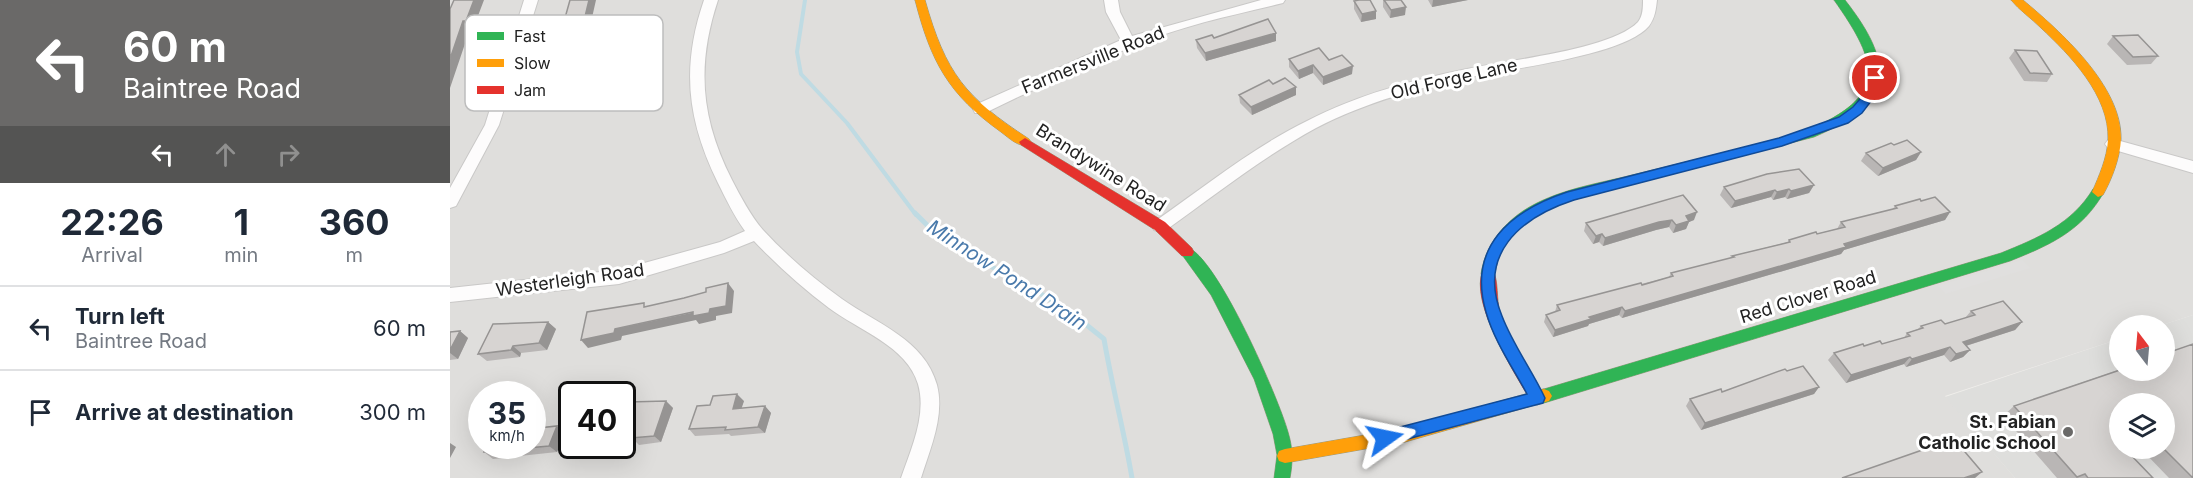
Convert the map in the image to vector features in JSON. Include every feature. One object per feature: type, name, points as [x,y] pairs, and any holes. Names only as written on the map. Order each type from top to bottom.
[{"type":"street","points":[[526,15],[531,0]]},
{"type":"street","points":[[711,0],[700,55],[698,109],[727,186],[756,232],[808,282],[837,305],[891,339],[909,354],[923,373],[930,395],[926,429],[911,478]]},
{"type":"street","name":"Brandywine Road","points":[[920,0],[929,36],[941,60],[960,90],[980,109],[1010,133],[1160,226],[1192,257],[1235,322],[1277,417],[1286,456],[1282,478]]},
{"type":"street","points":[[1111,0],[1113,12],[1129,43]]},
{"type":"street","name":"Farmersville Road","points":[[980,109],[1042,79],[1129,43],[1211,17],[1278,0]]},
{"type":"street","name":"Old Forge Lane","points":[[1160,226],[1267,150],[1312,124],[1418,84],[1521,63],[1623,37],[1641,27],[1648,17],[1650,0]]},
{"type":"street","points":[[1537,398],[1493,314],[1487,288],[1488,268],[1497,245],[1510,229],[1547,204],[1612,184],[1782,141],[1844,120],[1857,110],[1871,93],[1875,78],[1875,59],[1868,38],[1839,0]]},
{"type":"street","name":"Red Clover Road","points":[[1286,456],[1405,435],[1537,398],[2005,257],[2030,248],[2062,231],[2085,213],[2098,194],[2112,153],[2114,131],[2104,104],[2090,77],[2068,50],[2016,0]]},
{"type":"street","points":[[450,202],[492,125],[496,111]]},
{"type":"street","points":[[2113,144],[2193,168]]},
{"type":"street","name":"Westerleigh Road","points":[[450,295],[619,277],[724,247],[756,232]]},
{"type":"shaded area","points":[[450,0],[2193,0],[2193,315],[2175,321],[2175,315],[2109,315],[2109,342],[1945,396],[2015,478],[450,478]]},
{"type":"shaded area","points":[[2022,260],[2030,268],[1945,294],[1938,286]]},
{"type":"shaded area","points":[[2193,315],[2193,478],[2015,478],[1945,397],[2109,342],[2109,381],[2175,381],[2175,321]]},
{"type":"building","points":[[454,0],[474,0],[468,15],[465,15],[465,21],[463,21],[450,59],[450,9]]},
{"type":"building","points":[[570,0],[589,0],[585,15],[566,15]]},
{"type":"building","points":[[1370,0],[1376,11],[1362,14],[1354,1]]},
{"type":"building","points":[[1384,0],[1401,0],[1406,7],[1391,10]]},
{"type":"building","points":[[1268,19],[1276,33],[1205,53],[1196,40],[1212,35],[1214,38]]},
{"type":"building","points":[[2138,35],[2158,56],[2133,57],[2113,36]]},
{"type":"building","points":[[1319,48],[1329,60],[1342,55],[1353,66],[1323,77],[1313,65],[1298,71],[1289,59]]},
{"type":"building","points":[[2015,50],[2037,51],[2052,74],[2030,73]]},
{"type":"building","points":[[1285,78],[1296,87],[1251,107],[1239,95],[1269,80],[1273,84]]},
{"type":"building","points":[[1907,140],[1921,152],[1883,168],[1866,153],[1891,143],[1894,145]]},
{"type":"building","points":[[1799,169],[1814,185],[1791,191],[1789,189],[1777,192],[1775,190],[1735,201],[1724,187],[1767,174]]},
{"type":"building","points":[[1683,195],[1697,212],[1686,216],[1689,221],[1676,225],[1672,220],[1659,222],[1605,238],[1602,234],[1596,236],[1586,223]]},
{"type":"building","points":[[1935,197],[1950,212],[1844,244],[1846,247],[1625,311],[1622,307],[1555,330],[1546,315],[1560,310],[1557,305],[1641,283],[1642,285],[1673,276],[1671,273],[1790,242],[1789,240],[1816,232],[1817,234],[1845,227],[1841,222],[1897,208],[1895,206],[1920,199],[1921,201]]},
{"type":"building","points":[[728,283],[726,306],[710,309],[709,313],[693,316],[693,312],[615,329],[614,333],[581,340],[587,312],[644,303],[644,307],[706,292],[706,288]]},
{"type":"building","points":[[2003,301],[2022,322],[1963,342],[1970,350],[1956,354],[1950,347],[1851,375],[1834,353],[1863,344],[1864,346],[1880,341],[1882,344],[1910,336],[1907,333],[1923,328],[1921,326],[1941,320],[1945,324],[1975,315],[1971,311]]},
{"type":"building","points":[[548,322],[539,343],[513,346],[511,350],[478,354],[493,324]]},
{"type":"building","points":[[460,331],[450,350],[450,332]]},
{"type":"building","name":"St. Fabian Catholic School","points":[[2193,344],[2193,478],[2174,459],[2175,393],[2109,393],[2109,459],[2135,459],[2153,478],[2088,478],[2085,474],[2077,477],[2014,406],[2109,374],[2109,381],[2175,381],[2175,350]]},
{"type":"building","points":[[1803,366],[1819,387],[1705,423],[1690,399],[1721,389],[1722,392],[1785,369],[1787,371]]},
{"type":"building","points":[[737,394],[733,409],[765,406],[758,427],[725,430],[726,427],[689,429],[697,406],[710,405],[713,396]]},
{"type":"building","points":[[666,401],[654,436],[636,438],[636,402]]},
{"type":"building","points":[[557,426],[549,446],[546,446],[546,427]]},
{"type":"building","points":[[1954,439],[1982,472],[1964,478],[1842,478]]},
{"type":"waterway","name":"Minnow Pond Drain","points":[[805,0],[797,52],[801,74],[847,123],[916,215]]},
{"type":"waterway","name":"Minnow Pond Drain","points":[[915,213],[928,226],[1000,272],[1009,274],[1073,314],[1104,339],[1132,478]]},
{"type":"traffic: fast","points":[[1488,274],[1493,254],[1504,236],[1527,215],[1547,204],[1583,192],[1810,134],[1836,123],[1855,110],[1868,95],[1874,79],[1874,61],[1868,42],[1839,0]]},
{"type":"traffic: fast","points":[[1544,396],[2005,257],[2045,240],[2070,225],[2091,205],[2098,192]]},
{"type":"traffic: fast","points":[[1187,252],[1216,291],[1261,379],[1281,434],[1285,455],[1282,478]]},
{"type":"traffic: slow","points":[[920,0],[935,47],[959,90],[981,111],[1025,142]]},
{"type":"traffic: slow","points":[[2016,0],[2061,41],[2090,75],[2101,93],[2109,112],[2115,138],[2107,170],[2098,192]]},
{"type":"traffic: slow","points":[[1285,456],[1405,435],[1544,396]]},
{"type":"traffic: jam","points":[[1025,142],[1160,226],[1187,252]]},
{"type":"traffic: jam","points":[[1488,274],[1488,291],[1496,323],[1537,398]]},
{"type":"place","name":"St. Fabian Catholic School","points":[[2068,432]]},
{"type":"route","points":[[1385,438],[1405,435],[1537,398],[1493,314],[1487,288],[1488,268],[1497,245],[1510,229],[1528,215],[1547,204],[1572,196],[1782,141],[1844,120],[1857,110],[1871,93],[1875,78]]}]
